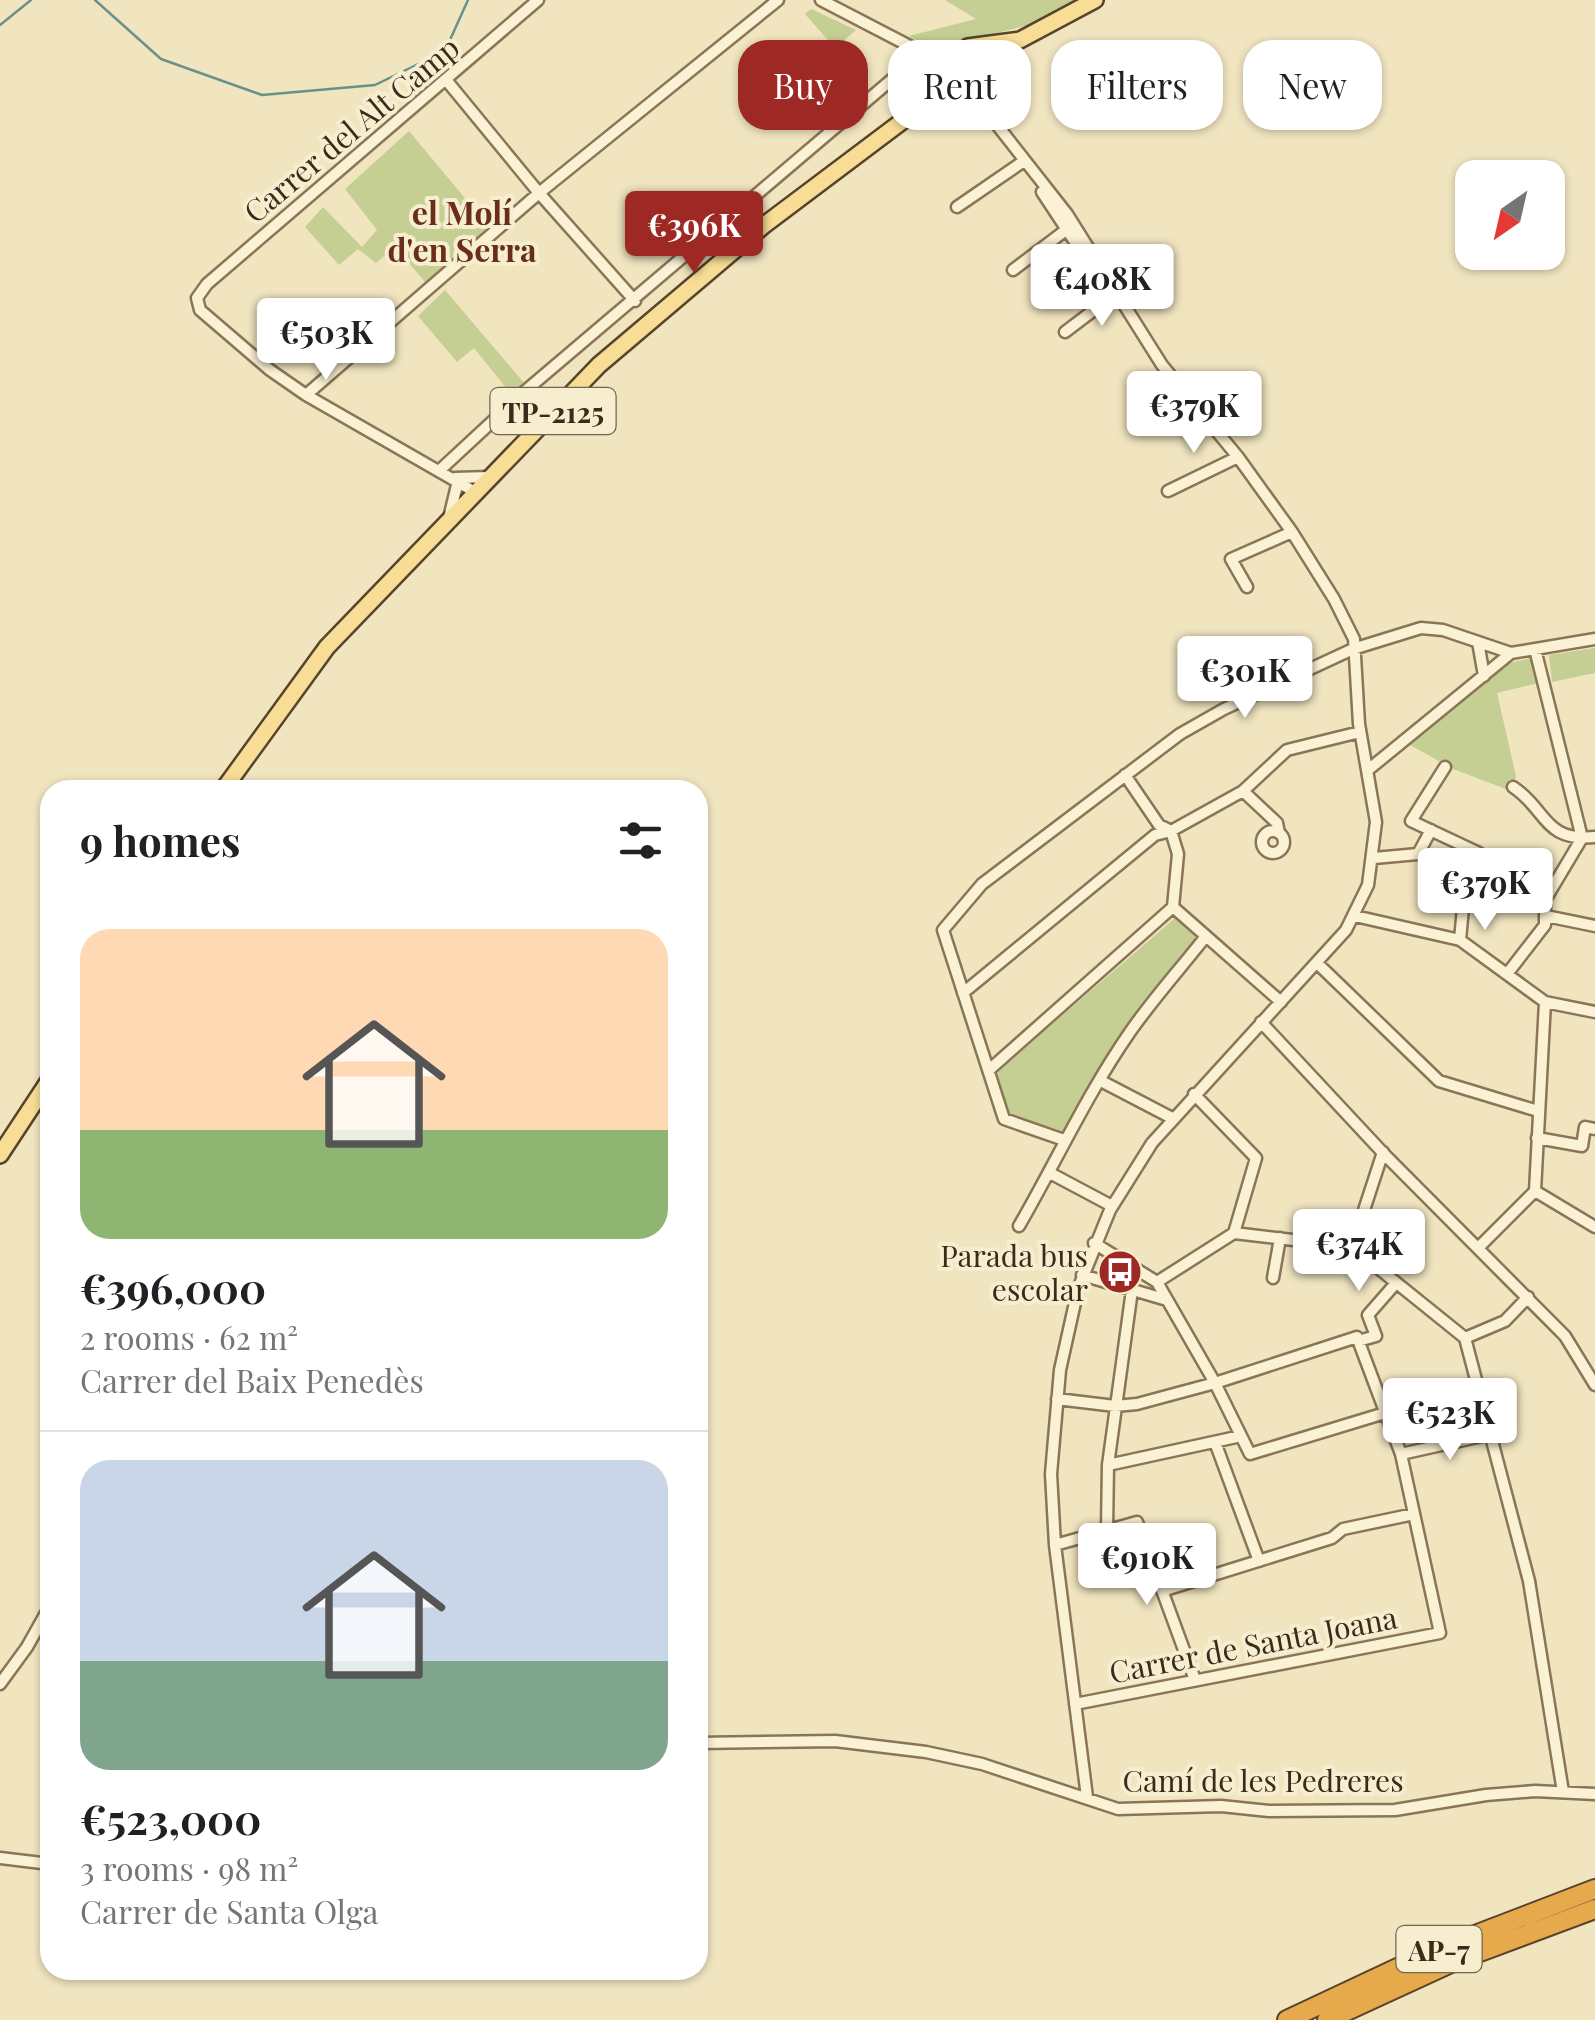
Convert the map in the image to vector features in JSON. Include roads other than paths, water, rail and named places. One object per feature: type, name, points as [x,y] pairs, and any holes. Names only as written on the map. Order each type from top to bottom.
[{"type":"highway","name":"AP-7","points":[[1288,2020],[1418,1958],[1595,1889]]},
{"type":"highway","name":"AP-7","points":[[1327,2020],[1454,1962],[1595,1909]]},
{"type":"main road","name":"TP-2125","points":[[1020,40],[1095,0]]},
{"type":"main road","name":"TP-2125","points":[[230,780],[327,646],[599,364],[763,226],[891,130]]},
{"type":"main road","points":[[0,1155],[40,1093]]},
{"type":"street","name":"Carrer del Alt Camp","points":[[306,395],[270,370],[200,310],[198,298],[207,284],[538,0]]},
{"type":"street","points":[[475,492],[306,395],[538,194],[778,0]]},
{"type":"street","points":[[820,0],[898,40]]},
{"type":"street","points":[[447,81],[538,194],[635,301]]},
{"type":"street","points":[[440,470],[524,392],[888,83]]},
{"type":"street","points":[[1001,130],[1067,214],[1114,294]]},
{"type":"street","points":[[957,207],[1024,161]]},
{"type":"street","points":[[1024,161],[1066,230],[1162,365],[1238,457],[1292,532],[1349,627],[1354,639],[1360,732],[1376,822],[1368,885],[1355,916],[1318,963],[1172,1118],[1112,1206],[1082,1274],[1065,1341],[1051,1474],[1055,1545],[1087,1797]]},
{"type":"street","points":[[1014,270],[1066,230]]},
{"type":"street","points":[[1065,332],[1114,294]]},
{"type":"street","points":[[1168,491],[1238,457]]},
{"type":"street","points":[[456,480],[490,477]]},
{"type":"street","points":[[449,519],[456,480]]},
{"type":"street","points":[[1247,587],[1231,558],[1292,532]]},
{"type":"street","points":[[1064,1140],[1004,1119],[943,930],[946,923],[982,884],[1125,775],[1212,716],[1353,649],[1421,628],[1443,630],[1511,654]]},
{"type":"street","points":[[1368,770],[1511,654],[1595,639]]},
{"type":"street","points":[[1478,642],[1484,676]]},
{"type":"street","points":[[1507,974],[1545,925],[1545,900],[1582,838],[1535,649]]},
{"type":"street","points":[[963,993],[1155,835],[1171,832],[1242,790],[1288,750],[1360,732]]},
{"type":"street","points":[[1446,766],[1411,821],[1479,852],[1466,876],[1460,940]]},
{"type":"street","points":[[988,1070],[1173,907],[1178,854],[1171,832],[1159,825],[1125,775]]},
{"type":"street","points":[[1513,787],[1544,822],[1572,838],[1595,837]]},
{"type":"street","points":[[1242,790],[1276,829]]},
{"type":"street","points":[[1374,858],[1418,854],[1431,830]]},
{"type":"street","points":[[1173,907],[1281,1002]]},
{"type":"street","points":[[1355,916],[1460,940],[1544,1002],[1595,1012]]},
{"type":"street","points":[[1546,916],[1595,926]]},
{"type":"street","points":[[1019,1226],[1064,1140],[1130,1032],[1206,936]]},
{"type":"street","points":[[1318,963],[1439,1081],[1538,1110]]},
{"type":"street","points":[[1480,1247],[1536,1191],[1544,1002]]},
{"type":"street","points":[[1261,1022],[1383,1152],[1566,1336],[1595,1384]]},
{"type":"street","points":[[1101,1080],[1172,1118]]},
{"type":"street","points":[[1194,1094],[1256,1158],[1234,1233]]},
{"type":"street","points":[[1537,1138],[1582,1146],[1585,1127],[1595,1129]]},
{"type":"street","points":[[1352,1247],[1383,1152]]},
{"type":"street","points":[[1050,1173],[1112,1206]]},
{"type":"street","points":[[1536,1191],[1595,1227]]},
{"type":"street","points":[[1157,1282],[1234,1233],[1352,1247],[1465,1338],[1529,1581],[1564,1792]]},
{"type":"street","points":[[1273,1278],[1280,1238]]},
{"type":"street","points":[[1094,1243],[1157,1282],[1250,1454],[1385,1412]]},
{"type":"street","points":[[1082,1274],[1168,1301]]},
{"type":"street","points":[[1057,1399],[1115,1406],[1138,1404],[1376,1336],[1368,1314],[1396,1283]]},
{"type":"street","points":[[1107,1530],[1108,1465],[1132,1290]]},
{"type":"street","points":[[1465,1338],[1504,1321],[1528,1297]]},
{"type":"street","points":[[1162,1591],[1332,1538],[1342,1530],[1414,1514],[1401,1454],[1357,1339]]},
{"type":"street","points":[[1401,1454],[1491,1434]]},
{"type":"street","points":[[1108,1465],[1242,1436]]},
{"type":"street","points":[[1215,1442],[1259,1561]]},
{"type":"street","name":"Carrer de Santa Joana","points":[[1076,1704],[1440,1633],[1414,1514]]},
{"type":"street","points":[[1055,1545],[1136,1522],[1195,1680]]},
{"type":"street","points":[[0,1684],[40,1624]]},
{"type":"street","name":"Camí de les Pedreres","points":[[708,1743],[835,1741],[926,1752],[982,1764],[1118,1809],[1221,1806],[1269,1811],[1395,1810],[1486,1794],[1595,1794]]},
{"type":"street","points":[[0,1858],[40,1863]]},
{"type":"waterway","points":[[0,25],[31,0]]},
{"type":"waterway","points":[[95,0],[161,59],[262,95],[375,85],[445,51],[468,0]]},
{"type":"place","name":"Parada bus escolar","points":[[1120,1272]]},
{"type":"district","name":"el Molí d'en Serra","points":[[462,230]]}]
